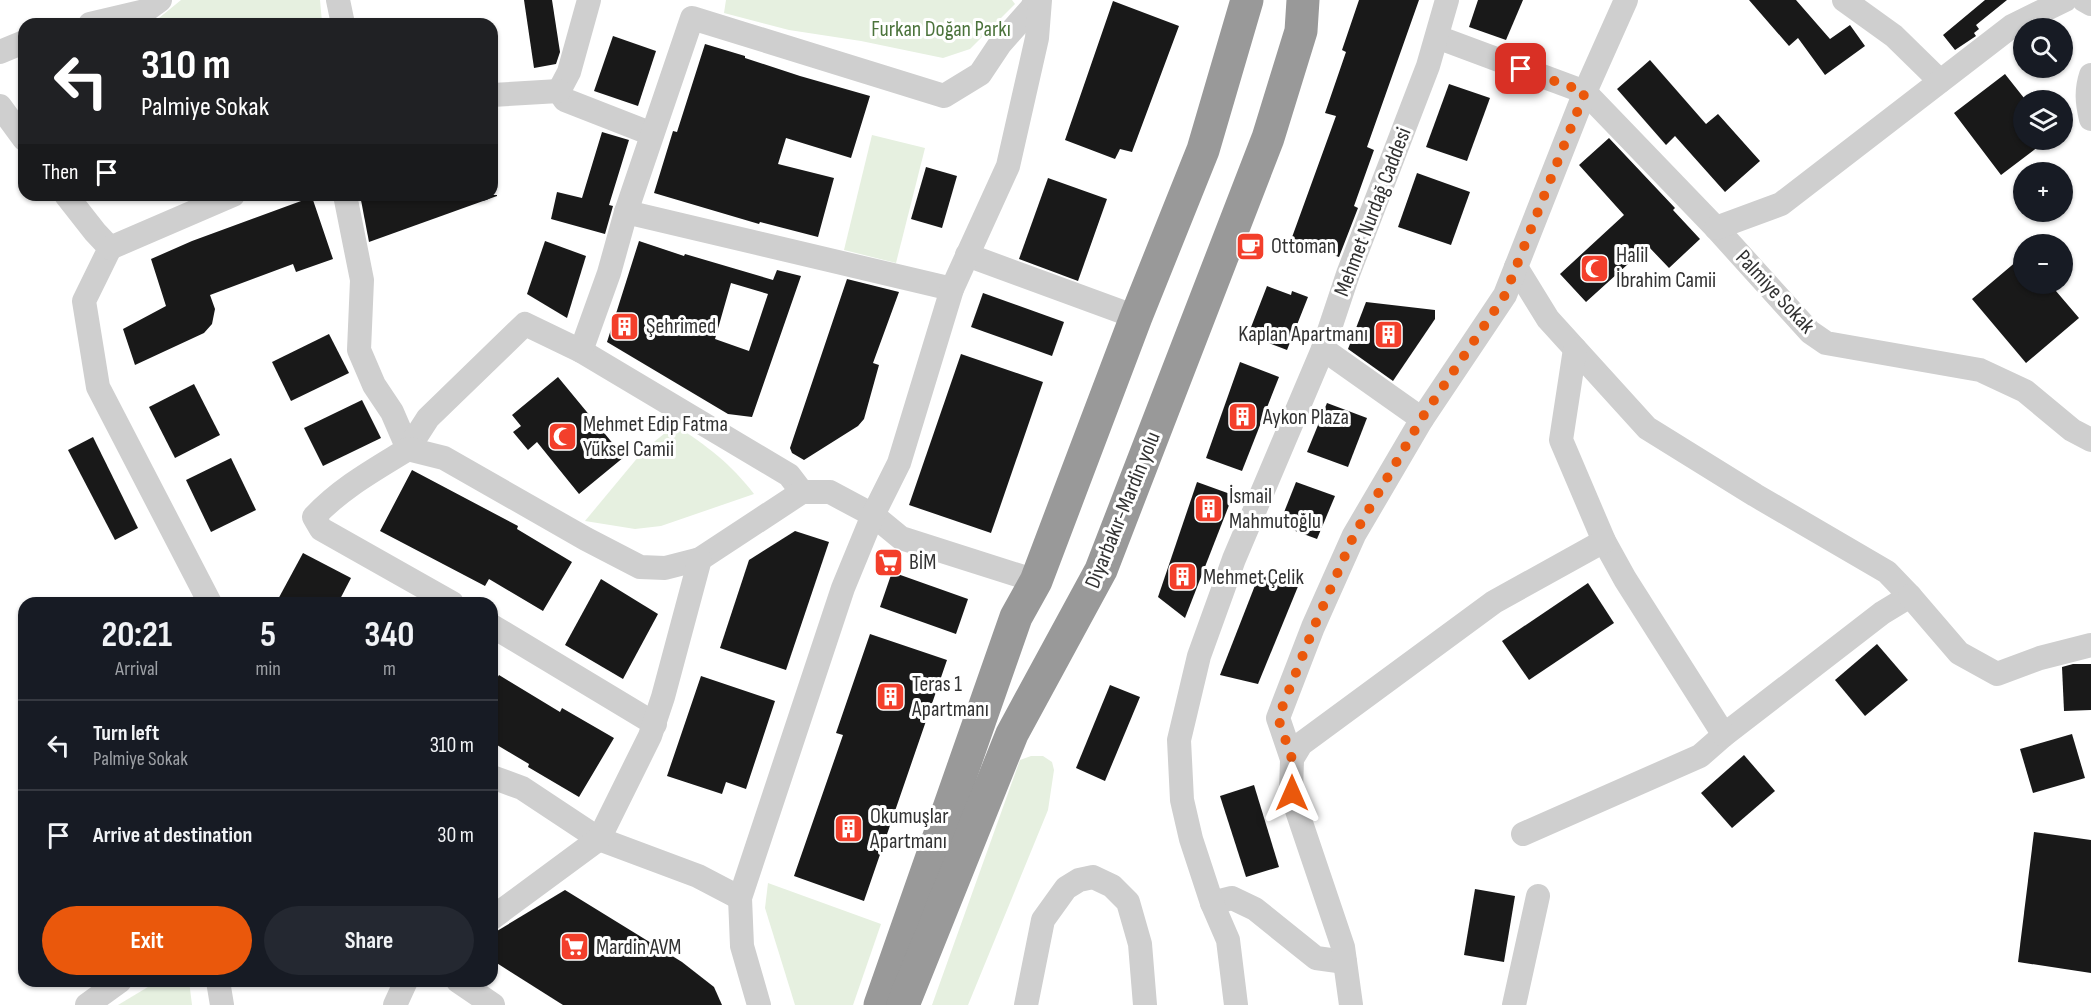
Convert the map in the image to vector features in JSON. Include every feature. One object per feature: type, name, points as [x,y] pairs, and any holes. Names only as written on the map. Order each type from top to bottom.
[{"type":"highway","points":[[880,1005],[1016,617],[1036,581],[1136,317],[1203,150],[1247,0]]},
{"type":"highway","name":"Diyarbakır-Mardin yolu","points":[[903,1005],[1012,734],[1101,570],[1268,138],[1302,16],[1311,0]]},
{"type":"street","points":[[114,18],[145,10],[160,0]]},
{"type":"street","points":[[338,0],[342,18]]},
{"type":"street","points":[[559,91],[569,72],[589,0]]},
{"type":"street","points":[[581,351],[609,273],[626,212],[692,18],[944,96],[980,74],[1000,44],[1038,0]]},
{"type":"street","points":[[759,1005],[742,946],[740,898],[843,588],[873,515],[899,463],[952,289],[1008,166],[1037,38],[1038,0]]},
{"type":"street","name":"Mehmet Nurdağ Caddesi","points":[[1236,1005],[1228,940],[1212,903],[1191,839],[1182,800],[1179,740],[1199,656],[1234,559],[1323,349],[1348,274],[1428,66],[1447,0]]},
{"type":"street","points":[[1351,1005],[1342,947],[1292,793],[1292,759],[1278,718],[1354,535],[1422,418],[1505,295],[1585,92],[1626,0]]},
{"type":"street","points":[[1844,0],[1894,36],[1940,81]]},
{"type":"street","points":[[2084,0],[2091,4]]},
{"type":"street","points":[[1716,228],[1781,204],[2012,26],[2054,2]]},
{"type":"street","name":"Palmiye Sokak","points":[[1437,37],[1585,92],[1716,228],[1810,332],[1826,343],[1980,370],[2025,391],[2072,430],[2091,440]]},
{"type":"street","points":[[0,52],[18,44]]},
{"type":"street","points":[[2091,75],[2087,103],[2091,119]]},
{"type":"street","points":[[498,95],[559,91]]},
{"type":"street","points":[[559,91],[565,100],[652,134]]},
{"type":"street","points":[[0,106],[18,131]]},
{"type":"street","points":[[71,201],[110,248]]},
{"type":"street","points":[[207,597],[98,387],[84,301],[110,248],[219,201]]},
{"type":"street","points":[[346,201],[362,280],[359,350],[374,385],[392,412],[408,449]]},
{"type":"street","points":[[626,212],[952,289]]},
{"type":"street","points":[[967,255],[1136,317]]},
{"type":"street","points":[[1516,267],[1548,319],[1647,428],[1755,495],[1887,572],[1959,653],[1997,674],[2040,658],[2091,645]]},
{"type":"street","points":[[441,597],[321,529],[314,517],[330,500],[360,477],[408,449],[428,418],[525,324],[581,351],[789,475],[802,492]]},
{"type":"street","points":[[1323,349],[1422,418]]},
{"type":"street","points":[[1575,349],[1562,440],[1604,541],[1625,579],[1724,735]]},
{"type":"street","points":[[408,449],[444,458],[586,540],[640,567],[665,568],[700,560],[802,492],[830,492],[873,515],[902,538],[1036,581]]},
{"type":"street","points":[[1292,759],[1301,744],[1494,602],[1604,541]]},
{"type":"street","points":[[498,914],[600,839],[655,724],[700,560]]},
{"type":"street","points":[[1523,834],[1700,756],[1882,613],[1910,596]]},
{"type":"street","points":[[498,630],[655,724]]},
{"type":"street","points":[[498,779],[522,788],[600,839],[698,876],[740,898]]},
{"type":"street","points":[[1026,1005],[1043,920],[1066,888],[1079,880],[1093,877],[1112,885],[1128,902],[1140,944],[1146,1005]]},
{"type":"street","points":[[1514,1005],[1538,896]]},
{"type":"street","points":[[1212,903],[1232,898],[1255,909],[1316,958],[1345,962]]},
{"type":"street","points":[[87,1005],[112,987]]},
{"type":"street","points":[[219,987],[222,1005]]},
{"type":"street","points":[[395,1005],[403,987]]},
{"type":"street","points":[[467,987],[493,1005]]},
{"type":"green space","points":[[181,0],[320,0],[322,18],[159,18]]},
{"type":"green space","name":"Furkan Doğan Parkı","points":[[726,0],[1012,0],[1015,4],[970,49],[943,58],[861,41],[789,30],[724,13]]},
{"type":"green space","points":[[872,135],[925,148],[896,263],[844,250]]},
{"type":"green space","points":[[675,425],[718,456],[754,494],[661,526],[635,529],[585,521],[644,450]]},
{"type":"green space","points":[[1031,756],[1043,756],[1052,762],[1054,770],[1048,810],[968,1005],[932,1005],[1020,760]]},
{"type":"green space","points":[[768,883],[881,924],[853,1005],[795,1005],[765,908]]},
{"type":"green space","points":[[148,987],[190,987],[192,1005],[118,1005]]},
{"type":"building","points":[[524,0],[552,0],[560,52],[556,64],[534,68]]},
{"type":"building","points":[[1359,0],[1419,0],[1367,147],[1374,150],[1354,206],[1358,208],[1339,257],[1291,240],[1336,116],[1325,113],[1346,52],[1342,50]]},
{"type":"building","points":[[1478,0],[1523,0],[1506,40],[1469,27]]},
{"type":"building","points":[[1749,0],[1796,0],[1830,39],[1850,25],[1865,46],[1825,75],[1798,38],[1789,46]]},
{"type":"building","points":[[1985,0],[2007,0],[1976,25],[1979,29],[1974,33],[1976,36],[1955,50],[1943,35]]},
{"type":"building","points":[[1113,1],[1179,26],[1132,152],[1120,149],[1115,159],[1065,140]]},
{"type":"building","points":[[613,36],[656,51],[638,106],[594,91]]},
{"type":"building","points":[[705,44],[800,76],[870,96],[851,158],[786,138],[778,164],[834,178],[818,237],[760,222],[759,224],[654,193],[673,131],[677,132]]},
{"type":"building","points":[[1650,60],[1706,124],[1718,114],[1760,161],[1725,192],[1675,136],[1666,145],[1617,89]]},
{"type":"building","points":[[2005,74],[2018,90],[2013,90],[2013,150],[2034,150],[2018,162],[2013,162],[2013,166],[2001,175],[1954,113]]},
{"type":"building","points":[[1449,84],[1490,98],[1467,161],[1426,147]]},
{"type":"building","points":[[602,132],[629,140],[609,205],[613,206],[605,234],[551,219],[557,192],[582,198]]},
{"type":"building","points":[[1609,138],[1675,208],[1673,210],[1700,239],[1669,268],[1648,246],[1586,302],[1560,274],[1624,215],[1579,165]]},
{"type":"building","points":[[926,167],[957,176],[942,228],[911,219]]},
{"type":"building","points":[[1417,173],[1470,192],[1451,245],[1398,227]]},
{"type":"building","points":[[1048,178],[1107,199],[1078,281],[1019,259]]},
{"type":"building","points":[[301,201],[313,201],[333,259],[296,272],[293,264],[210,295],[215,309],[212,324],[204,333],[135,365],[123,329],[166,306],[151,259],[192,241]]},
{"type":"building","points":[[361,201],[483,201],[369,242]]},
{"type":"building","points":[[545,241],[586,256],[567,318],[527,294]]},
{"type":"building","points":[[639,241],[684,256],[685,254],[773,280],[777,270],[801,276],[752,417],[728,414],[607,342]],"holes":[[[731,283],[768,294],[749,351],[715,339]]]},
{"type":"building","points":[[2013,264],[2013,294],[2059,294],[2079,318],[2026,363],[1972,299]]},
{"type":"building","points":[[847,279],[899,292],[873,363],[879,365],[864,419],[858,426],[804,460],[792,453],[790,448]]},
{"type":"building","points":[[1267,286],[1291,295],[1292,291],[1308,297],[1287,350],[1248,335]]},
{"type":"building","points":[[983,293],[1064,322],[1052,356],[971,327]]},
{"type":"building","name":"Kaplan Apartmanı","points":[[1366,302],[1435,310],[1435,319],[1393,381],[1348,349]]},
{"type":"building","points":[[329,334],[349,373],[291,401],[272,362]]},
{"type":"building","points":[[961,354],[1043,382],[991,533],[909,505]]},
{"type":"building","name":"Aykon Plaza","points":[[1240,362],[1279,377],[1242,471],[1206,458]]},
{"type":"building","name":"Mehmet Edip Fatma Yüksel Camii","points":[[558,377],[624,457],[579,494],[537,442],[528,450],[513,432],[521,426],[512,415]]},
{"type":"building","points":[[194,384],[220,435],[175,458],[149,407]]},
{"type":"building","points":[[362,400],[381,438],[323,466],[304,428]]},
{"type":"building","points":[[1327,403],[1367,418],[1348,467],[1307,452]]},
{"type":"building","points":[[93,437],[138,528],[115,540],[68,450]]},
{"type":"building","points":[[231,458],[256,510],[211,532],[186,480]]},
{"type":"building","points":[[412,470],[518,526],[517,529],[572,562],[543,611],[489,579],[485,586],[380,531]]},
{"type":"building","points":[[1197,482],[1233,495],[1185,618],[1158,597]]},
{"type":"building","points":[[1296,482],[1335,496],[1317,539],[1279,525]]},
{"type":"building","points":[[795,531],[829,542],[786,670],[720,648],[749,560]]},
{"type":"building","points":[[303,553],[351,578],[341,597],[279,597]]},
{"type":"building","points":[[1261,570],[1299,584],[1258,684],[1220,675]]},
{"type":"building","points":[[892,572],[968,599],[956,634],[880,607]]},
{"type":"building","points":[[601,579],[658,614],[623,679],[565,645]]},
{"type":"building","points":[[1588,583],[1614,623],[1529,680],[1502,641]]},
{"type":"building","points":[[870,634],[947,660],[864,901],[794,876],[843,735],[836,733]]},
{"type":"building","points":[[1877,644],[1908,680],[1865,716],[1835,680]]},
{"type":"building","points":[[2073,664],[2091,664],[2091,710],[2064,711],[2062,667]]},
{"type":"building","points":[[499,675],[560,712],[562,708],[614,738],[579,797],[528,767],[529,764],[498,746]]},
{"type":"building","points":[[701,676],[775,701],[746,789],[726,782],[722,794],[667,776]]},
{"type":"building","points":[[1110,685],[1140,697],[1105,781],[1076,768]]},
{"type":"building","points":[[2072,734],[2085,778],[2033,793],[2020,749]]},
{"type":"building","points":[[1744,755],[1775,791],[1732,828],[1701,793]]},
{"type":"building","points":[[1254,785],[1279,867],[1246,877],[1220,796]]},
{"type":"building","points":[[2034,832],[2091,840],[2091,973],[2018,962]]},
{"type":"building","points":[[1475,889],[1515,896],[1504,962],[1464,955]]},
{"type":"building","name":"Mardin AVM","points":[[565,890],[682,962],[714,987],[722,1005],[563,1005],[498,964],[498,930]]},
{"type":"place","name":"Ottoman","points":[[1250,246]]},
{"type":"place","name":"Halil İbrahim Camii","points":[[1595,268]]},
{"type":"place","name":"Şehrimed","points":[[625,326]]},
{"type":"place","name":"Kaplan Apartmanı","points":[[1389,334]]},
{"type":"place","name":"Aykon Plaza","points":[[1242,417]]},
{"type":"place","name":"Mehmet Edip Fatma Yüksel Camii","points":[[562,437]]},
{"type":"place","name":"İsmail Mahmutoğlu","points":[[1208,509]]},
{"type":"place","name":"BİM","points":[[888,562]]},
{"type":"place","name":"Mehmet Çelik","points":[[1182,577]]},
{"type":"place","name":"Teras 1 Apartmanı","points":[[891,697]]},
{"type":"place","name":"Okumuşlar Apartmanı","points":[[849,829]]},
{"type":"place","name":"Mardin AVM","points":[[575,947]]},
{"type":"route","points":[[1292,793],[1292,759],[1278,718],[1314,627],[1354,535],[1422,418],[1505,295],[1585,92],[1521,69]]}]
